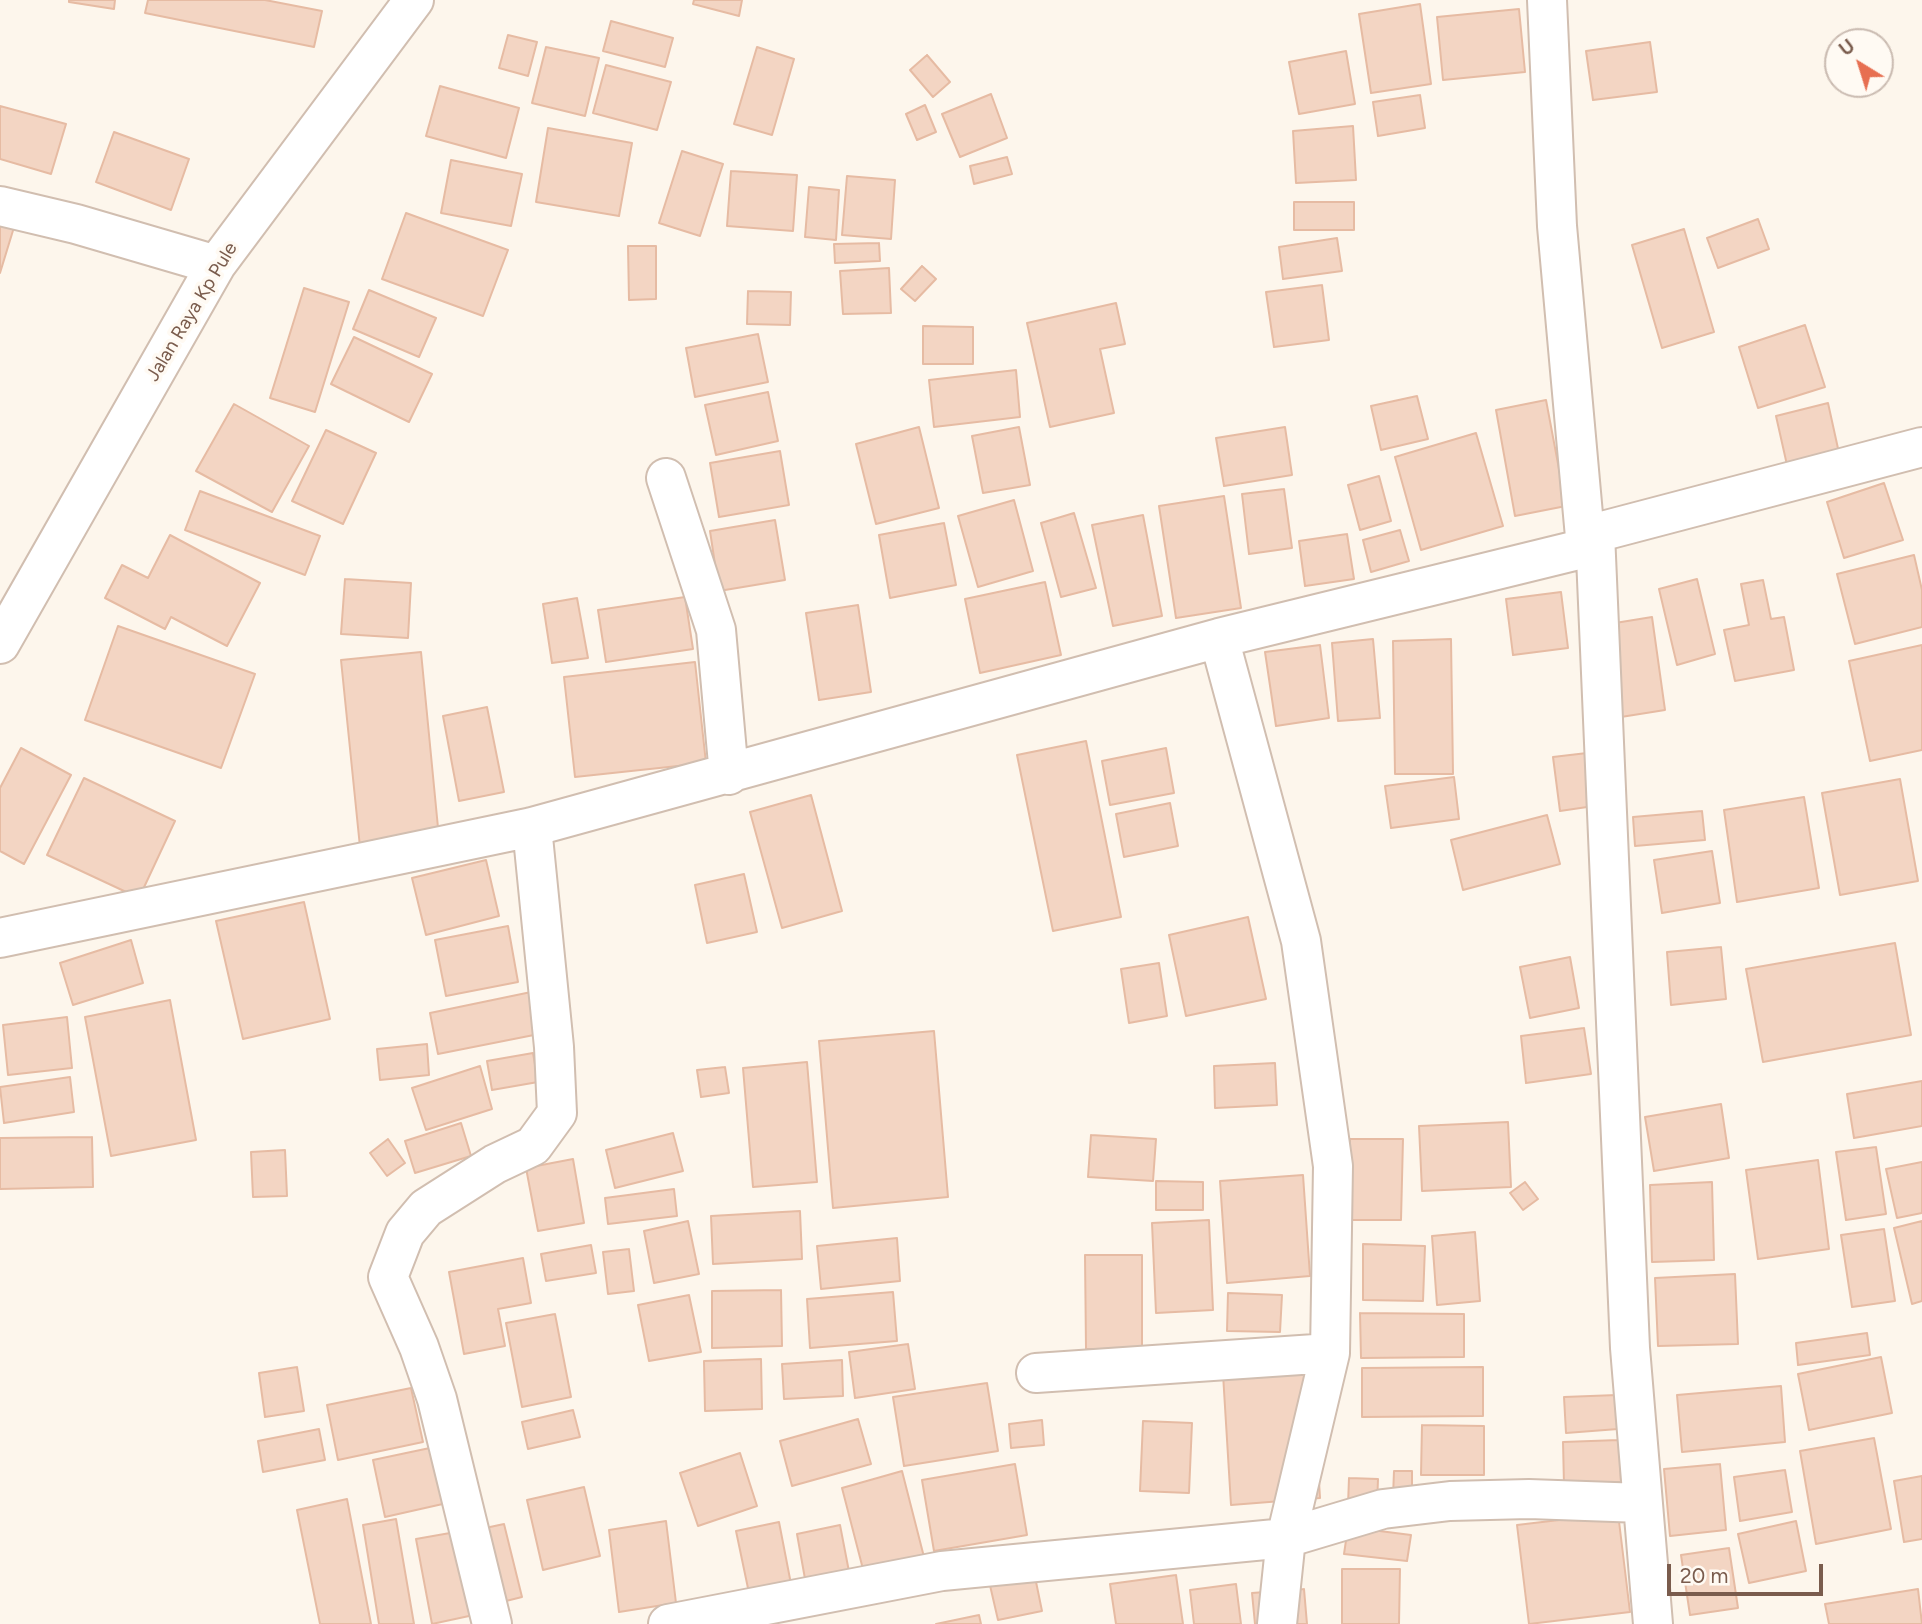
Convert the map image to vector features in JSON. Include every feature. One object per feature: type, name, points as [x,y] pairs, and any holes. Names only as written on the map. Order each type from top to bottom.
[{"type":"street","name":"Jalan Raya Kp Pule","points":[[0,644],[216,265],[414,0]]},
{"type":"street","points":[[1547,0],[1557,226],[1590,540],[1630,1348],[1653,1624]]},
{"type":"street","points":[[0,206],[76,224],[216,265]]},
{"type":"street","points":[[0,937],[532,827],[729,775],[1219,638],[1590,540],[1922,447]]},
{"type":"street","points":[[666,478],[716,630],[729,775]]},
{"type":"street","points":[[1219,638],[1301,940],[1333,1166],[1330,1353],[1286,1538],[1276,1624]]},
{"type":"street","points":[[492,1624],[437,1399],[419,1348],[388,1277],[405,1233],[426,1208],[495,1164],[533,1146],[557,1113],[554,1048],[532,827]]},
{"type":"street","points":[[1036,1373],[1330,1353]]},
{"type":"street","points":[[670,1624],[942,1571],[1286,1538],[1383,1509],[1450,1501],[1529,1499],[1643,1503]]},
{"type":"building","points":[[69,0],[115,0],[114,9]]},
{"type":"building","points":[[148,0],[265,0],[322,11],[314,47],[145,13]]},
{"type":"building","points":[[694,0],[742,0],[739,16],[693,4]]},
{"type":"building","points":[[1420,4],[1431,84],[1371,93],[1359,14]]},
{"type":"building","points":[[1519,9],[1525,72],[1443,80],[1437,17]]},
{"type":"building","points":[[611,21],[673,38],[665,67],[603,51]]},
{"type":"building","points":[[508,35],[537,42],[528,76],[499,68]]},
{"type":"building","points":[[1650,42],[1657,92],[1593,100],[1586,51]]},
{"type":"building","points":[[546,47],[599,58],[585,116],[532,103]]},
{"type":"building","points":[[757,47],[794,59],[772,135],[734,124]]},
{"type":"building","points":[[1346,51],[1355,104],[1299,114],[1289,62]]},
{"type":"building","points":[[927,55],[950,82],[933,97],[910,70]]},
{"type":"building","points":[[606,65],[671,82],[657,130],[593,113]]},
{"type":"building","points":[[440,86],[519,108],[506,158],[426,136]]},
{"type":"building","points":[[991,94],[1007,138],[960,157],[942,114]]},
{"type":"building","points":[[1420,95],[1425,128],[1378,136],[1373,102]]},
{"type":"building","points":[[925,105],[936,132],[917,140],[906,114]]},
{"type":"building","points":[[0,106],[66,124],[51,174],[0,159]]},
{"type":"building","points":[[1353,126],[1356,180],[1296,183],[1293,131]]},
{"type":"building","points":[[548,128],[632,143],[619,216],[536,202]]},
{"type":"building","points":[[114,132],[189,159],[171,210],[96,182]]},
{"type":"building","points":[[682,151],[723,164],[700,236],[659,223]]},
{"type":"building","points":[[1007,157],[1012,174],[974,184],[970,166]]},
{"type":"building","points":[[451,160],[522,174],[511,226],[441,213]]},
{"type":"building","points":[[731,171],[797,175],[793,231],[727,226]]},
{"type":"building","points":[[847,176],[895,180],[891,239],[842,235]]},
{"type":"building","points":[[809,187],[839,190],[836,240],[805,237]]},
{"type":"building","points":[[1294,202],[1354,202],[1354,230],[1294,230]]},
{"type":"building","points":[[406,213],[508,250],[483,316],[382,279]]},
{"type":"building","points":[[1758,219],[1769,249],[1718,268],[1707,238]]},
{"type":"building","points":[[0,220],[15,224],[0,273]]},
{"type":"building","points":[[1684,229],[1714,332],[1662,348],[1632,245]]},
{"type":"building","points":[[1337,238],[1342,271],[1283,279],[1279,247]]},
{"type":"building","points":[[879,243],[880,261],[835,263],[834,244]]},
{"type":"building","points":[[628,246],[656,246],[656,299],[629,300]]},
{"type":"building","points":[[922,266],[936,279],[915,301],[901,289]]},
{"type":"building","points":[[889,268],[891,313],[843,314],[840,271]]},
{"type":"building","points":[[1322,285],[1329,340],[1274,347],[1266,292]]},
{"type":"building","points":[[304,288],[349,302],[315,412],[270,398]]},
{"type":"building","points":[[369,290],[436,318],[419,357],[353,329]]},
{"type":"building","points":[[748,291],[791,292],[790,325],[747,324]]},
{"type":"building","points":[[1116,303],[1125,344],[1100,349],[1114,413],[1050,427],[1027,323]]},
{"type":"building","points":[[1805,325],[1825,387],[1758,408],[1739,347]]},
{"type":"building","points":[[923,326],[973,327],[973,364],[923,364]]},
{"type":"building","points":[[758,334],[768,382],[695,397],[686,348]]},
{"type":"building","points":[[354,337],[432,374],[409,422],[331,384]]},
{"type":"building","points":[[1016,370],[1020,417],[934,427],[929,380]]},
{"type":"building","points":[[768,392],[778,441],[716,455],[705,405]]},
{"type":"building","points":[[1417,396],[1428,439],[1381,450],[1371,406]]},
{"type":"building","points":[[1546,400],[1566,506],[1515,516],[1496,410]]},
{"type":"building","points":[[1828,403],[1839,453],[1787,465],[1776,416]]},
{"type":"building","points":[[234,404],[309,446],[272,512],[196,471]]},
{"type":"building","points":[[919,427],[939,508],[876,524],[856,444]]},
{"type":"building","points":[[1019,427],[1030,485],[983,493],[972,436]]},
{"type":"building","points":[[1285,427],[1292,475],[1224,486],[1216,438]]},
{"type":"building","points":[[326,430],[376,453],[343,524],[292,501]]},
{"type":"building","points":[[1476,433],[1503,526],[1421,550],[1395,457]]},
{"type":"building","points":[[780,451],[789,505],[719,517],[710,463]]},
{"type":"building","points":[[1379,476],[1391,521],[1360,530],[1348,485]]},
{"type":"building","points":[[1884,483],[1903,540],[1844,558],[1827,502]]},
{"type":"building","points":[[1284,489],[1292,548],[1249,554],[1242,494]]},
{"type":"building","points":[[200,491],[320,536],[305,575],[185,530]]},
{"type":"building","points":[[1224,496],[1241,608],[1176,618],[1159,506]]},
{"type":"building","points":[[1014,500],[1033,571],[978,587],[958,516]]},
{"type":"building","points":[[1074,513],[1096,588],[1061,597],[1041,523]]},
{"type":"building","points":[[1143,515],[1162,616],[1113,626],[1092,525]]},
{"type":"building","points":[[775,520],[785,580],[719,591],[710,531]]},
{"type":"building","points":[[944,523],[956,585],[890,598],[879,535]]},
{"type":"building","points":[[1400,530],[1409,561],[1371,572],[1363,540]]},
{"type":"building","points":[[1347,534],[1354,579],[1305,586],[1299,541]]},
{"type":"building","points":[[170,535],[260,583],[227,646],[171,617],[165,629],[105,598],[122,565],[148,578]]},
{"type":"building","points":[[1914,555],[1922,590],[1922,627],[1855,644],[1837,574]]},
{"type":"building","points":[[345,579],[411,583],[408,638],[341,634]]},
{"type":"building","points":[[1697,579],[1715,654],[1677,665],[1659,589]]},
{"type":"building","points":[[1763,580],[1771,619],[1784,617],[1794,670],[1735,681],[1724,630],[1749,625],[1741,584]]},
{"type":"building","points":[[1045,582],[1061,655],[980,673],[965,599]]},
{"type":"building","points":[[1561,592],[1568,648],[1513,655],[1506,599]]},
{"type":"building","points":[[685,597],[693,649],[606,662],[598,610]]},
{"type":"building","points":[[577,598],[588,658],[552,663],[543,604]]},
{"type":"building","points":[[858,605],[871,692],[819,700],[806,613]]},
{"type":"building","points":[[1652,617],[1665,710],[1621,717],[1609,624]]},
{"type":"building","points":[[118,626],[255,674],[221,768],[85,720]]},
{"type":"building","points":[[1373,639],[1380,718],[1338,721],[1332,643]]},
{"type":"building","points":[[1451,639],[1453,774],[1395,774],[1393,641]]},
{"type":"building","points":[[1320,645],[1329,718],[1276,726],[1265,652]]},
{"type":"building","points":[[1922,645],[1922,750],[1870,761],[1849,661]]},
{"type":"building","points":[[421,652],[439,838],[360,847],[341,660]]},
{"type":"building","points":[[695,662],[706,763],[575,777],[564,677]]},
{"type":"building","points":[[487,707],[504,792],[459,801],[443,716]]},
{"type":"building","points":[[1086,741],[1121,917],[1053,931],[1017,755]]},
{"type":"building","points":[[21,748],[71,775],[24,864],[0,851],[0,788]]},
{"type":"building","points":[[1166,748],[1174,793],[1110,805],[1102,761]]},
{"type":"building","points":[[1587,753],[1594,806],[1560,811],[1553,757]]},
{"type":"building","points":[[1454,777],[1459,819],[1391,828],[1385,786]]},
{"type":"building","points":[[84,778],[175,821],[139,898],[47,855]]},
{"type":"building","points":[[1900,779],[1918,881],[1840,895],[1822,793]]},
{"type":"building","points":[[811,795],[842,911],[782,928],[750,812]]},
{"type":"building","points":[[1804,797],[1819,888],[1737,902],[1724,810]]},
{"type":"building","points":[[1170,803],[1178,846],[1124,857],[1116,814]]},
{"type":"building","points":[[1702,811],[1705,840],[1635,846],[1633,817]]},
{"type":"building","points":[[1547,815],[1560,864],[1463,890],[1451,840]]},
{"type":"building","points":[[1712,851],[1720,903],[1662,913],[1654,860]]},
{"type":"building","points":[[486,860],[499,916],[426,935],[412,878]]},
{"type":"building","points":[[744,874],[757,932],[707,943],[695,885]]},
{"type":"building","points":[[304,902],[330,1019],[243,1039],[216,921]]},
{"type":"building","points":[[1248,917],[1266,999],[1186,1016],[1169,935]]},
{"type":"building","points":[[508,926],[518,982],[446,996],[435,940]]},
{"type":"building","points":[[131,940],[143,983],[73,1005],[60,963]]},
{"type":"building","points":[[1895,943],[1911,1035],[1763,1062],[1746,969]]},
{"type":"building","points":[[1721,947],[1726,999],[1671,1005],[1667,952]]},
{"type":"building","points":[[1570,957],[1579,1008],[1530,1018],[1520,967]]},
{"type":"building","points":[[1159,963],[1167,1016],[1129,1023],[1121,969]]},
{"type":"building","points":[[536,991],[544,1033],[438,1054],[430,1013]]},
{"type":"building","points":[[170,1000],[196,1140],[111,1156],[85,1017]]},
{"type":"building","points":[[67,1017],[72,1068],[8,1075],[3,1025]]},
{"type":"building","points":[[1584,1028],[1591,1074],[1526,1083],[1521,1036]]},
{"type":"building","points":[[934,1031],[948,1197],[833,1208],[819,1041]]},
{"type":"building","points":[[427,1044],[429,1075],[380,1080],[377,1049]]},
{"type":"building","points":[[533,1053],[538,1082],[492,1090],[487,1061]]},
{"type":"building","points":[[807,1062],[817,1182],[753,1187],[743,1068]]},
{"type":"building","points":[[1275,1063],[1277,1105],[1215,1108],[1214,1066]]},
{"type":"building","points":[[480,1066],[492,1109],[426,1130],[412,1088]]},
{"type":"building","points":[[725,1067],[729,1093],[701,1097],[697,1070]]},
{"type":"building","points":[[70,1077],[74,1112],[4,1123],[0,1087]]},
{"type":"building","points":[[1922,1081],[1922,1126],[1854,1138],[1847,1094]]},
{"type":"building","points":[[1721,1104],[1729,1158],[1654,1171],[1645,1117]]},
{"type":"building","points":[[1508,1122],[1511,1187],[1422,1191],[1419,1126]]},
{"type":"building","points":[[461,1123],[471,1156],[415,1173],[405,1141]]},
{"type":"building","points":[[673,1133],[683,1171],[615,1188],[606,1150]]},
{"type":"building","points":[[1091,1135],[1156,1139],[1153,1181],[1088,1177]]},
{"type":"building","points":[[92,1137],[93,1187],[0,1189],[0,1138]]},
{"type":"building","points":[[388,1139],[405,1163],[387,1176],[370,1153]]},
{"type":"building","points":[[1350,1139],[1403,1139],[1401,1220],[1349,1220]]},
{"type":"building","points":[[1876,1147],[1886,1214],[1846,1220],[1836,1152]]},
{"type":"building","points":[[285,1150],[287,1196],[253,1197],[251,1152]]},
{"type":"building","points":[[573,1159],[584,1223],[538,1231],[526,1168]]},
{"type":"building","points":[[1818,1160],[1829,1249],[1758,1259],[1746,1170]]},
{"type":"building","points":[[1922,1162],[1922,1213],[1897,1218],[1886,1169]]},
{"type":"building","points":[[1303,1175],[1310,1276],[1227,1283],[1220,1181]]},
{"type":"building","points":[[1156,1181],[1203,1182],[1203,1210],[1156,1210]]},
{"type":"building","points":[[1525,1182],[1538,1199],[1523,1210],[1510,1193]]},
{"type":"building","points":[[1712,1182],[1714,1260],[1652,1262],[1650,1185]]},
{"type":"building","points":[[674,1189],[677,1216],[608,1224],[605,1198]]},
{"type":"building","points":[[800,1211],[802,1259],[713,1264],[711,1216]]},
{"type":"building","points":[[1209,1220],[1213,1310],[1156,1313],[1152,1223]]},
{"type":"building","points":[[688,1221],[699,1274],[654,1283],[644,1231]]},
{"type":"building","points":[[1922,1221],[1922,1301],[1912,1304],[1894,1228]]},
{"type":"building","points":[[1884,1229],[1895,1301],[1852,1307],[1841,1235]]},
{"type":"building","points":[[1475,1232],[1480,1301],[1437,1305],[1432,1236]]},
{"type":"building","points":[[897,1238],[900,1281],[821,1289],[817,1246]]},
{"type":"building","points":[[1363,1244],[1425,1246],[1423,1301],[1363,1300]]},
{"type":"building","points":[[591,1245],[596,1273],[546,1281],[541,1254]]},
{"type":"building","points":[[629,1249],[634,1291],[608,1294],[603,1252]]},
{"type":"building","points":[[1085,1255],[1142,1255],[1142,1349],[1086,1349]]},
{"type":"building","points":[[523,1258],[531,1303],[498,1309],[505,1346],[464,1354],[449,1272]]},
{"type":"building","points":[[1735,1274],[1738,1344],[1658,1346],[1655,1278]]},
{"type":"building","points":[[781,1290],[782,1346],[712,1348],[712,1291]]},
{"type":"building","points":[[893,1292],[897,1341],[810,1348],[807,1299]]},
{"type":"building","points":[[1228,1293],[1282,1295],[1280,1332],[1227,1331]]},
{"type":"building","points":[[689,1295],[701,1352],[649,1361],[638,1305]]},
{"type":"building","points":[[1360,1313],[1464,1314],[1464,1357],[1361,1358]]},
{"type":"building","points":[[555,1314],[571,1397],[522,1407],[506,1323]]},
{"type":"building","points":[[1867,1333],[1870,1355],[1798,1365],[1796,1343]]},
{"type":"building","points":[[908,1344],[915,1389],[855,1398],[849,1352]]},
{"type":"building","points":[[1881,1357],[1892,1413],[1809,1430],[1798,1374]]},
{"type":"building","points":[[761,1359],[762,1409],[705,1411],[704,1361]]},
{"type":"building","points":[[842,1360],[843,1396],[784,1399],[782,1364]]},
{"type":"building","points":[[297,1367],[304,1411],[265,1417],[259,1373]]},
{"type":"building","points":[[1483,1367],[1483,1416],[1362,1417],[1362,1368]]},
{"type":"building","points":[[1312,1368],[1320,1498],[1231,1505],[1223,1374]]},
{"type":"building","points":[[987,1383],[998,1451],[904,1466],[893,1397]]},
{"type":"building","points":[[1781,1386],[1785,1442],[1682,1452],[1677,1395]]},
{"type":"building","points":[[411,1388],[423,1442],[338,1460],[327,1405]]},
{"type":"building","points":[[1617,1395],[1618,1429],[1566,1433],[1564,1397]]},
{"type":"building","points":[[573,1410],[580,1437],[528,1449],[522,1422]]},
{"type":"building","points":[[858,1419],[871,1464],[792,1486],[780,1441]]},
{"type":"building","points":[[1042,1420],[1044,1445],[1011,1448],[1009,1424]]},
{"type":"building","points":[[1143,1421],[1192,1423],[1189,1493],[1140,1491]]},
{"type":"building","points":[[1422,1425],[1484,1426],[1484,1475],[1421,1475]]},
{"type":"building","points":[[319,1429],[325,1460],[263,1472],[258,1441]]},
{"type":"building","points":[[1874,1438],[1891,1529],[1816,1544],[1800,1451]]},
{"type":"building","points":[[1619,1440],[1621,1482],[1564,1485],[1563,1442]]},
{"type":"building","points":[[444,1445],[456,1501],[385,1517],[373,1460]]},
{"type":"building","points":[[740,1453],[757,1506],[698,1526],[680,1473]]},
{"type":"building","points":[[1015,1464],[1027,1535],[934,1551],[922,1480]]},
{"type":"building","points":[[1720,1464],[1726,1530],[1670,1536],[1664,1469]]},
{"type":"building","points":[[1785,1470],[1792,1512],[1740,1521],[1734,1477]]},
{"type":"building","points":[[902,1471],[924,1557],[864,1573],[842,1488]]},
{"type":"building","points":[[1394,1471],[1412,1471],[1412,1497],[1393,1497]]},
{"type":"building","points":[[1922,1476],[1922,1539],[1904,1542],[1894,1481]]},
{"type":"building","points":[[1349,1478],[1378,1479],[1377,1506],[1348,1505]]},
{"type":"building","points":[[584,1487],[600,1556],[543,1570],[527,1500]]},
{"type":"building","points":[[347,1499],[371,1624],[320,1624],[297,1510]]},
{"type":"building","points":[[1618,1513],[1630,1612],[1529,1624],[1517,1525]]},
{"type":"building","points":[[396,1519],[414,1624],[379,1624],[363,1525]]},
{"type":"building","points":[[666,1521],[676,1603],[619,1612],[609,1530]]},
{"type":"building","points":[[1796,1521],[1806,1571],[1749,1583],[1738,1534]]},
{"type":"building","points":[[779,1522],[791,1584],[749,1593],[736,1531]]},
{"type":"building","points":[[504,1524],[522,1597],[494,1604],[476,1530]]},
{"type":"building","points":[[840,1525],[851,1582],[807,1590],[797,1534]]},
{"type":"building","points":[[1348,1527],[1411,1535],[1407,1561],[1344,1554]]},
{"type":"building","points":[[467,1530],[483,1613],[432,1624],[416,1539]]},
{"type":"building","points":[[1729,1548],[1738,1608],[1690,1615],[1681,1555]]},
{"type":"building","points":[[1342,1569],[1400,1569],[1399,1624],[1342,1624]]},
{"type":"building","points":[[1034,1572],[1042,1611],[998,1620],[989,1581]]},
{"type":"building","points":[[1176,1575],[1183,1624],[1116,1624],[1110,1584]]},
{"type":"building","points":[[1236,1584],[1241,1624],[1194,1624],[1190,1590]]},
{"type":"building","points":[[1304,1589],[1307,1624],[1255,1624],[1252,1593]]},
{"type":"building","points":[[1918,1589],[1922,1624],[1829,1624],[1825,1604]]},
{"type":"building","points":[[979,1615],[981,1624],[936,1624]]}]
